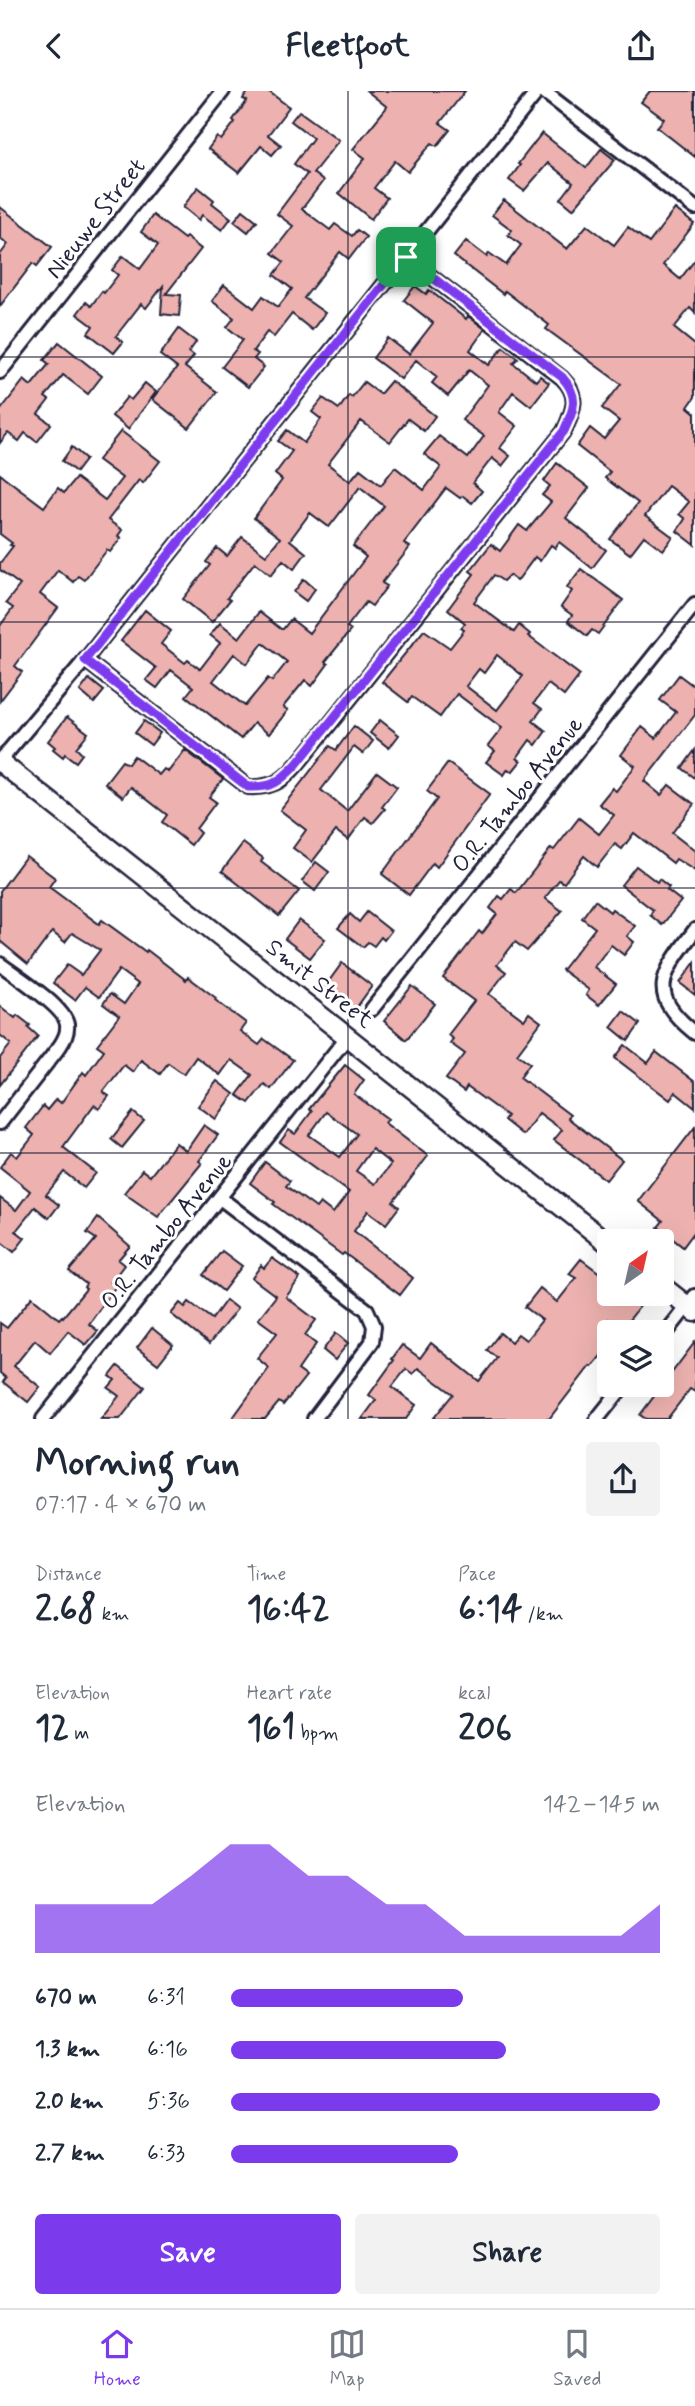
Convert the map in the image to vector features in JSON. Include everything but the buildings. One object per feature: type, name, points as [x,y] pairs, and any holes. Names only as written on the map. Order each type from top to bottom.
[{"type":"street","name":"Nieuwe Street","points":[[0,372],[223,91]]},
{"type":"street","points":[[0,761],[85,660],[540,91],[695,208]]},
{"type":"street","points":[[85,660],[248,787],[265,787],[279,781],[313,744],[564,431],[574,401],[573,389],[562,377],[406,257]]},
{"type":"street","name":"O.R. Tambo Avenue","points":[[372,1009],[695,604]]},
{"type":"street","name":"Smit Street","points":[[0,761],[597,1234]]},
{"type":"street","points":[[695,930],[676,956],[663,985],[666,1003],[676,1018],[695,1033]]},
{"type":"street","points":[[0,964],[60,1011],[68,1023],[60,1047],[0,1123]]},
{"type":"street","name":"O.R. Tambo Avenue","points":[[43,1419],[348,1036]]},
{"type":"street","points":[[220,1198],[367,1310],[374,1326],[372,1342],[314,1419]]},
{"type":"street","points":[[674,1294],[692,1305],[674,1325]]},
{"type":"street","points":[[597,1419],[615,1397]]},
{"type":"route","points":[[406,257],[562,377],[573,389],[574,401],[570,418],[564,431],[296,765],[279,781],[265,787],[248,787],[85,660],[406,257]]}]
